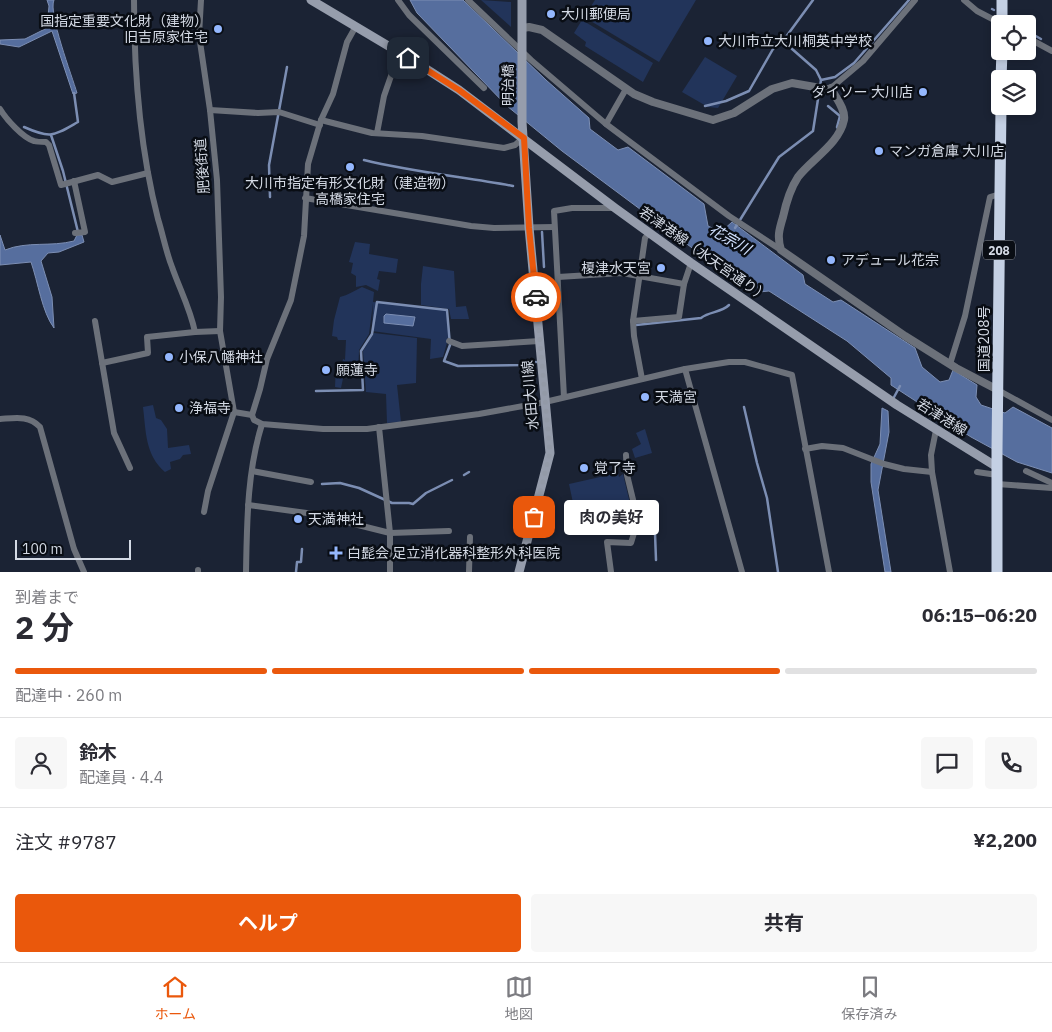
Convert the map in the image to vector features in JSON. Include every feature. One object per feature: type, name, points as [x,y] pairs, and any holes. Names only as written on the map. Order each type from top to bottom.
[{"type":"highway","points":[[1002,0],[1002,15]]},
{"type":"highway","name":"国道208号","points":[[997,572],[1001,115]]},
{"type":"main road","name":"若津港線（水天宮通り）","points":[[311,0],[459,90],[649,233],[873,388]]},
{"type":"main road","points":[[522,0],[523,28]]},
{"type":"main road","name":"明治橋","points":[[522,122],[523,28]]},
{"type":"main road","name":"水田大川線","points":[[519,572],[550,453],[529,228],[522,122]]},
{"type":"main road","name":"若津港線","points":[[873,388],[936,430],[997,475]]},
{"type":"street","points":[[134,0],[136,54],[148,173],[171,266],[190,310],[195,332]]},
{"type":"street","name":"肥後街道","points":[[201,0],[199,35],[210,110],[217,180],[221,297],[220,331],[234,412]]},
{"type":"street","points":[[398,0],[409,15],[484,88]]},
{"type":"street","points":[[468,0],[531,60],[606,124],[738,222],[866,310],[950,364],[1052,420]]},
{"type":"street","points":[[523,28],[529,27],[542,30],[626,89],[653,102],[713,120],[734,113],[772,89],[792,83],[831,89],[863,61],[914,0]]},
{"type":"street","points":[[964,0],[991,18]]},
{"type":"street","points":[[356,26],[347,42],[333,94],[321,123],[308,164],[304,236],[291,300],[267,359],[252,415],[254,420],[262,424],[323,430],[367,429],[479,414],[545,402],[685,369],[729,362],[745,362],[792,375],[829,572]]},
{"type":"street","points":[[1036,42],[1052,51]]},
{"type":"street","points":[[376,133],[384,96],[399,53]]},
{"type":"street","points":[[606,124],[626,89]]},
{"type":"street","points":[[781,250],[777,237],[788,197],[798,177],[834,138],[844,119],[843,111],[831,89]]},
{"type":"street","points":[[0,109],[25,136],[33,141],[46,142],[49,145],[61,185],[98,175],[112,182],[148,173]]},
{"type":"street","points":[[210,110],[258,113],[278,112],[321,123],[376,133],[422,136],[504,148],[515,145],[524,138]]},
{"type":"street","points":[[72,182],[85,232],[77,233]]},
{"type":"street","points":[[950,364],[965,316],[990,197],[1000,194]]},
{"type":"street","points":[[305,198],[471,226],[494,228],[554,227]]},
{"type":"street","points":[[564,397],[554,210],[615,208]]},
{"type":"street","points":[[642,379],[633,320],[645,238],[649,233]]},
{"type":"street","points":[[633,320],[679,317],[684,284],[692,263]]},
{"type":"street","points":[[558,277],[622,272],[684,284]]},
{"type":"street","points":[[536,289],[558,285]]},
{"type":"street","points":[[95,321],[114,433],[130,468]]},
{"type":"street","points":[[102,363],[148,353],[147,337],[220,331]]},
{"type":"street","points":[[449,341],[462,346],[539,341]]},
{"type":"street","points":[[685,369],[742,572]]},
{"type":"street","points":[[204,512],[208,491],[234,412],[252,415]]},
{"type":"street","points":[[0,419],[22,418],[34,421],[40,426],[74,549],[84,572]]},
{"type":"street","points":[[246,572],[248,505],[256,443],[262,424]]},
{"type":"street","points":[[379,427],[390,533],[390,572]]},
{"type":"street","points":[[936,430],[931,455],[932,472],[950,572]]},
{"type":"street","points":[[805,449],[822,446],[843,448],[883,464],[904,469],[932,472]]},
{"type":"street","points":[[611,572],[608,542],[630,543],[638,520],[627,475],[626,455]]},
{"type":"street","points":[[252,471],[311,482]]},
{"type":"street","points":[[1026,471],[1052,483]]},
{"type":"street","points":[[977,472],[1052,488]]},
{"type":"street","points":[[248,505],[314,514],[390,533],[449,531]]},
{"type":"street","points":[[469,572],[470,537]]},
{"type":"shaded area","points":[[481,0],[511,2],[511,27]]},
{"type":"shaded area","points":[[595,0],[696,0],[659,62],[584,17]]},
{"type":"shaded area","points":[[582,20],[653,63],[643,82],[585,46],[586,42],[574,33]]},
{"type":"shaded area","points":[[705,57],[737,76],[718,108],[708,107],[682,92]]},
{"type":"shaded area","points":[[355,242],[370,244],[369,254],[398,259],[396,273],[379,271],[377,279],[380,280],[378,291],[366,285],[356,287],[356,276],[351,273],[353,263],[349,262]]},
{"type":"shaded area","points":[[423,266],[454,271],[456,307],[466,306],[469,319],[451,319],[449,309],[421,305]]},
{"type":"shaded area","points":[[362,287],[374,292],[373,302],[447,310],[450,332],[443,357],[430,359],[431,339],[372,331],[373,303],[369,334],[359,350],[358,376],[354,376],[353,371],[345,369],[341,388],[335,387],[336,365],[342,364],[343,359],[345,360],[346,340],[338,340],[337,337],[332,336],[340,297]]},
{"type":"shaded area","points":[[374,333],[417,338],[416,383],[397,385],[401,422],[387,423],[386,394],[366,392],[363,351]]},
{"type":"shaded area","points":[[153,405],[156,418],[161,420],[167,429],[168,448],[189,445],[191,454],[183,455],[180,459],[170,462],[171,469],[165,472],[158,465],[150,450],[146,434],[143,407]]},
{"type":"shaded area","points":[[645,429],[652,453],[635,458],[632,449],[641,444],[636,433]]},
{"type":"shaded area","points":[[618,473],[619,477],[623,474],[633,516],[602,524],[578,526],[569,484]]},
{"type":"water","points":[[47,0],[54,0],[54,18],[57,31],[77,93],[73,94],[52,31],[19,47],[0,44],[0,40],[25,39],[47,28],[49,6]]},
{"type":"water","name":"花宗川","points":[[410,0],[463,0],[546,80],[589,118],[590,129],[618,150],[628,147],[704,204],[708,226],[721,232],[732,222],[803,275],[805,284],[833,302],[841,300],[915,348],[922,367],[940,382],[949,380],[953,370],[977,385],[976,397],[981,405],[1005,413],[1013,407],[1052,428],[1052,473],[1017,462],[971,437],[891,385],[891,378],[847,341],[769,291],[759,292],[757,286],[711,262],[562,151],[507,106],[417,13]]},
{"type":"water","points":[[0,235],[5,250],[13,247],[65,243],[74,241],[77,235],[82,235],[84,242],[59,252],[48,253],[41,261],[52,297],[54,328],[43,305],[31,262],[0,265]]},
{"type":"water","points":[[386,314],[415,317],[413,326],[384,323],[384,316]]},
{"type":"water","points":[[882,408],[888,411],[889,432],[878,490],[891,572],[885,572],[871,482],[871,464],[880,444]]},
{"type":"waterway","points":[[705,106],[726,101],[749,91],[773,49],[783,41],[813,0]]},
{"type":"waterway","points":[[821,80],[835,77],[854,63],[909,0]]},
{"type":"waterway","points":[[1036,36],[1041,39]]},
{"type":"waterway","name":"花宗川","points":[[735,228],[779,157],[813,131],[821,80],[816,70],[783,41]]},
{"type":"waterway","points":[[270,197],[269,165],[287,67]]},
{"type":"waterway","points":[[24,127],[40,133],[52,134],[78,122],[74,93]]},
{"type":"waterway","points":[[828,106],[840,116],[837,127],[839,130]]},
{"type":"waterway","points":[[51,135],[63,171],[78,232]]},
{"type":"waterway","points":[[364,160],[513,186]]},
{"type":"waterway","points":[[542,232],[544,267]]},
{"type":"waterway","points":[[756,296],[760,288]]},
{"type":"waterway","points":[[316,391],[363,390],[361,351],[372,334],[377,302],[447,310],[450,345],[444,361],[458,366],[522,365],[536,362]]},
{"type":"waterway","points":[[636,325],[701,318],[729,305]]},
{"type":"waterway","points":[[893,399],[900,386]]},
{"type":"waterway","points":[[744,407],[767,498],[778,572]]},
{"type":"waterway","points":[[464,475],[469,472]]},
{"type":"waterway","points":[[322,484],[340,483],[359,488],[392,503],[413,504],[426,493],[452,480]]},
{"type":"waterway","points":[[600,526],[636,519]]},
{"type":"waterway","points":[[639,520],[647,520],[653,526],[656,560]]},
{"type":"waterway","points":[[296,572],[297,562],[301,562],[302,549]]},
{"type":"way so far","points":[[534,517],[550,453],[536,297]]},
{"type":"place","name":"大川郵便局","points":[[551,14]]},
{"type":"place","name":"国指定重要文化財（建物） 旧吉原家住宅","points":[[218,29]]},
{"type":"place","name":"大川市立大川桐英中学校","points":[[708,41]]},
{"type":"place","name":"ダイソー 大川店","points":[[923,92]]},
{"type":"place","name":"マンガ倉庫 大川店","points":[[879,151]]},
{"type":"place","name":"大川市指定有形文化財（建造物） 高橋家住宅","points":[[350,167]]},
{"type":"place","name":"アデュール花宗","points":[[831,260]]},
{"type":"place","name":"榎津水天宮","points":[[661,268]]},
{"type":"place","name":"小保八幡神社","points":[[169,357]]},
{"type":"place","name":"願蓮寺","points":[[326,370]]},
{"type":"place","name":"天満宮","points":[[645,397]]},
{"type":"place","name":"浄福寺","points":[[179,408]]},
{"type":"place","name":"覚了寺","points":[[584,468]]},
{"type":"place","name":"肉の美好","points":[[534,517]]},
{"type":"place","name":"天満神社","points":[[298,519]]},
{"type":"place","name":"白髭会 足立消化器科整形外科医院","points":[[336,553]]},
{"type":"route","points":[[408,58],[459,90],[524,138],[529,228],[536,297]]}]
